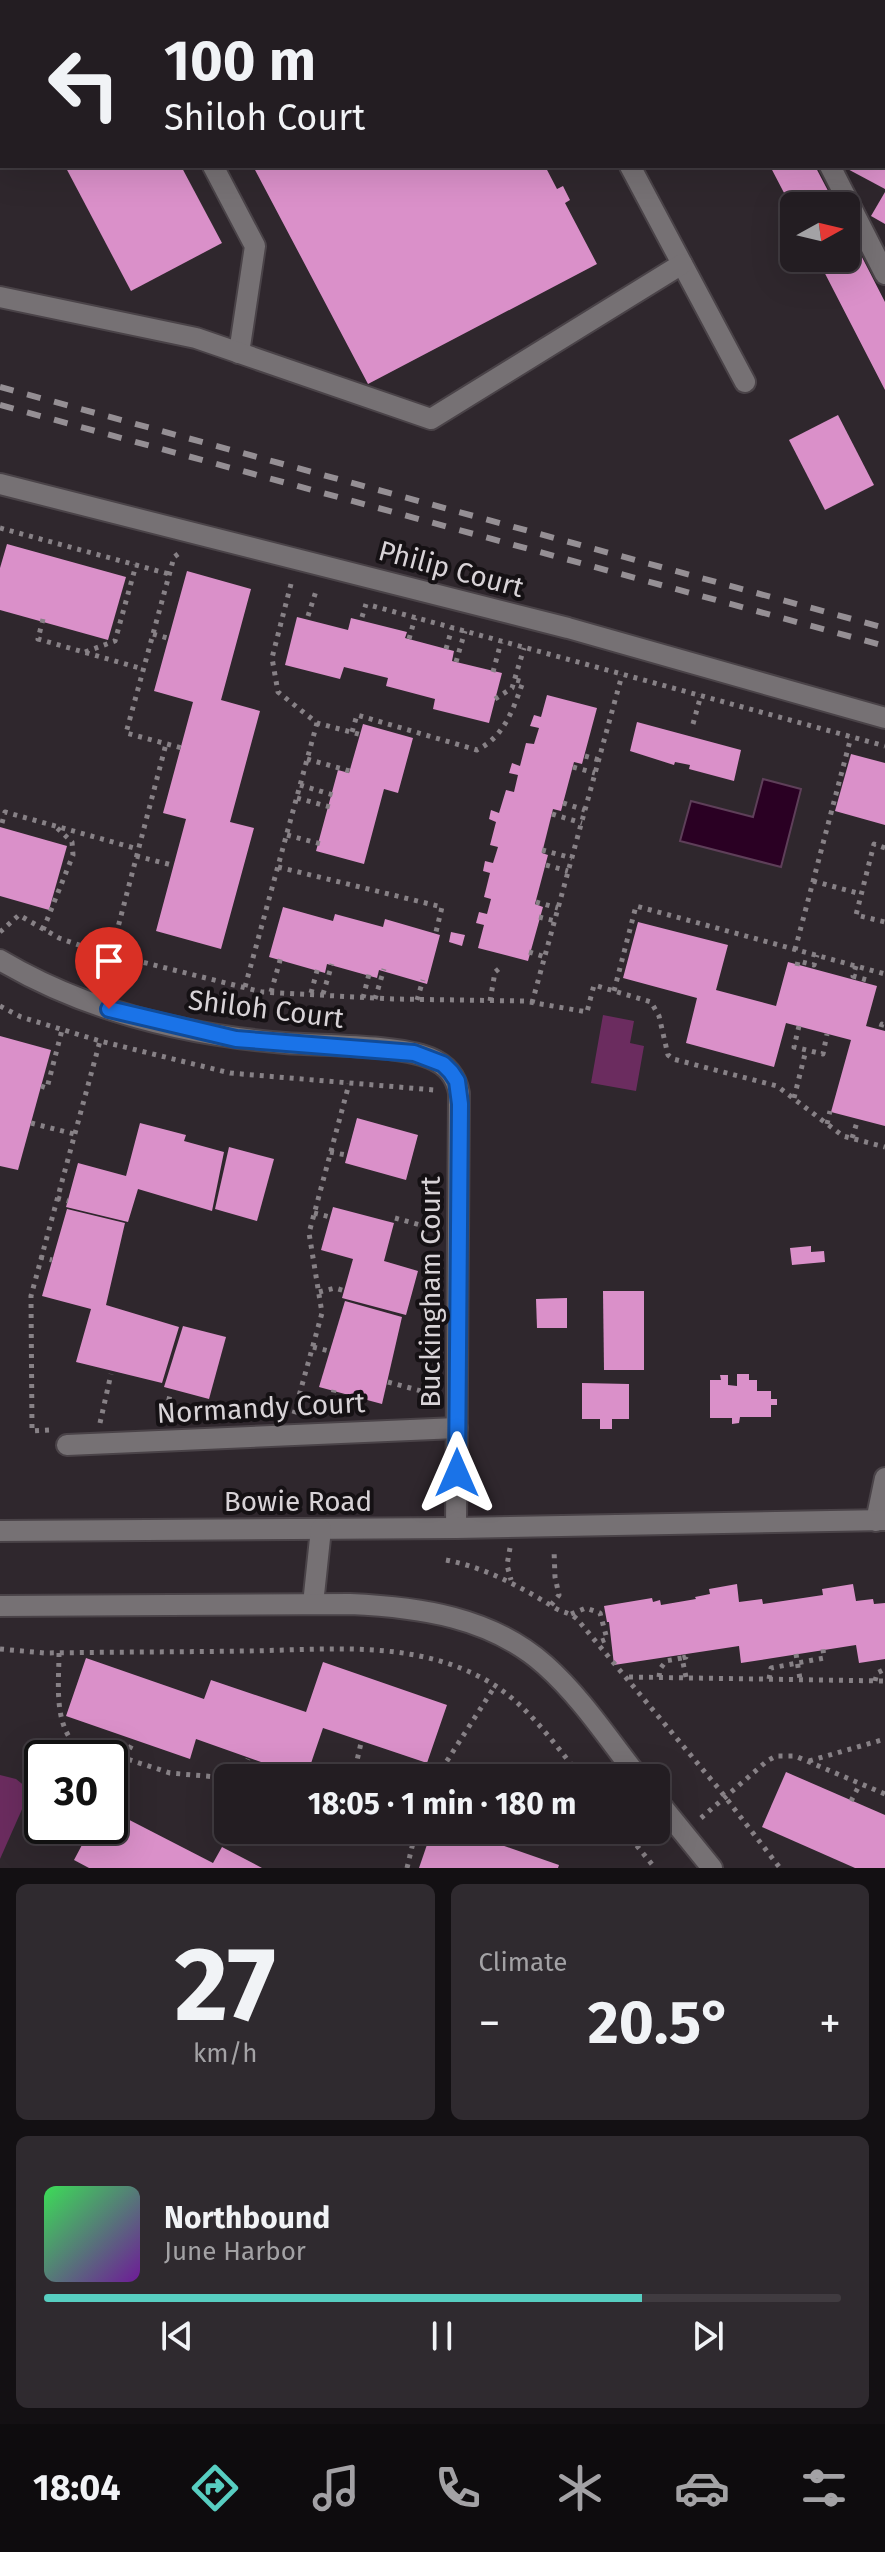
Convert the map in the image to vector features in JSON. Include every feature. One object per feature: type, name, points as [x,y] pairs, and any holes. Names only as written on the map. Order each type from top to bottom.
[{"type":"street","points":[[214,168],[255,246],[239,353]]},
{"type":"street","points":[[631,168],[745,382]]},
{"type":"street","points":[[831,168],[885,274]]},
{"type":"street","points":[[861,227],[885,240]]},
{"type":"street","points":[[0,297],[196,338],[431,419],[682,264]]},
{"type":"street","name":"Philip Court","points":[[0,484],[492,608],[885,718]]},
{"type":"street","name":"Shiloh Court","points":[[0,960],[67,994],[159,1023],[236,1039],[384,1050],[429,1057],[443,1064],[457,1081],[460,1104]]},
{"type":"street","name":"Buckingham Court","points":[[456,1528],[460,1104]]},
{"type":"street","name":"Normandy Court","points":[[63,1437],[457,1428]]},
{"type":"street","points":[[880,1520],[885,1478]]},
{"type":"street","name":"Bowie Road","points":[[0,1531],[456,1528],[880,1520]]},
{"type":"street","points":[[313,1604],[321,1529]]},
{"type":"street","points":[[0,1606],[391,1606],[464,1620],[510,1639],[546,1666],[628,1764]]},
{"type":"street","points":[[670,1816],[712,1868]]},
{"type":"path","points":[[0,528],[169,574]]},
{"type":"path","points":[[182,748],[126,733],[174,557],[184,555]]},
{"type":"path","points":[[84,652],[115,641],[136,565]]},
{"type":"path","points":[[279,581],[326,594]]},
{"type":"path","points":[[291,584],[272,658],[278,692],[317,723],[362,735]]},
{"type":"path","points":[[308,616],[316,591]]},
{"type":"path","points":[[351,600],[885,746]]},
{"type":"path","points":[[362,617],[366,604]]},
{"type":"path","points":[[409,639],[415,618]]},
{"type":"path","points":[[43,619],[38,639],[143,669]]},
{"type":"path","points":[[446,649],[452,628]]},
{"type":"path","points":[[456,662],[465,631]]},
{"type":"path","points":[[153,634],[171,639]]},
{"type":"path","points":[[493,672],[501,642]]},
{"type":"path","points":[[495,699],[512,688],[524,648]]},
{"type":"path","points":[[693,724],[709,668]]},
{"type":"path","points":[[532,1003],[622,675]]},
{"type":"path","points":[[352,732],[357,715],[477,750],[486,746],[511,716],[523,682],[516,680]]},
{"type":"path","points":[[245,987],[317,723]]},
{"type":"path","points":[[795,950],[851,737]]},
{"type":"path","points":[[111,954],[166,744]]},
{"type":"path","points":[[585,756],[599,760]]},
{"type":"path","points":[[307,759],[353,772]]},
{"type":"path","points":[[573,767],[595,773]]},
{"type":"path","points":[[300,785],[333,795]]},
{"type":"path","points":[[297,798],[330,807]]},
{"type":"path","points":[[563,803],[585,810]]},
{"type":"path","points":[[2,823],[5,812],[172,865]]},
{"type":"path","points":[[552,814],[582,823]]},
{"type":"path","points":[[43,930],[73,855],[72,842],[55,826]]},
{"type":"path","points":[[287,835],[321,844]]},
{"type":"path","points":[[885,848],[874,844],[856,915],[885,922]]},
{"type":"path","points":[[542,850],[572,858]]},
{"type":"path","points":[[546,865],[568,871]]},
{"type":"path","points":[[278,867],[442,907],[436,932]]},
{"type":"path","points":[[813,881],[861,894]]},
{"type":"path","points":[[536,902],[558,908]]},
{"type":"path","points":[[614,991],[636,906],[885,974]]},
{"type":"path","points":[[0,932],[19,915],[73,943],[271,992],[375,999],[532,1003],[587,1012],[594,985],[651,1002],[659,1016],[668,1055],[673,1059],[777,1086],[843,1136],[885,1147]]},
{"type":"path","points":[[539,917],[555,921]]},
{"type":"path","points":[[529,952],[545,957]]},
{"type":"path","points":[[797,966],[798,961],[814,965],[817,955]]},
{"type":"path","points":[[271,992],[281,957]]},
{"type":"path","points":[[323,994],[332,964]]},
{"type":"path","points":[[856,966],[853,976],[867,980],[866,984]]},
{"type":"path","points":[[311,993],[318,967]]},
{"type":"path","points":[[490,1001],[495,972],[500,968]]},
{"type":"path","points":[[375,999],[384,969]]},
{"type":"path","points":[[363,998],[369,974]]},
{"type":"path","points":[[417,1000],[423,980]]},
{"type":"path","points":[[0,1006],[21,1017],[62,1030],[230,1073],[434,1090],[434,1104]]},
{"type":"path","points":[[799,1026],[794,1047],[823,1054],[827,1034]]},
{"type":"path","points":[[41,1086],[47,1088],[62,1030]]},
{"type":"path","points":[[63,1437],[32,1431],[31,1296],[100,1041]]},
{"type":"path","points":[[794,1098],[806,1050]]},
{"type":"path","points":[[304,1418],[293,1419],[322,1313],[309,1233],[349,1084]]},
{"type":"path","points":[[827,1124],[830,1111]]},
{"type":"path","points":[[852,1138],[858,1119]]},
{"type":"path","points":[[31,1123],[74,1134]]},
{"type":"path","points":[[330,1152],[346,1155]]},
{"type":"path","points":[[57,1198],[68,1201]]},
{"type":"path","points":[[314,1213],[330,1217]]},
{"type":"path","points":[[435,1215],[435,1244]]},
{"type":"path","points":[[395,1218],[435,1229]]},
{"type":"path","points":[[40,1257],[52,1260]]},
{"type":"path","points":[[319,1292],[335,1288],[345,1291]]},
{"type":"path","points":[[313,1347],[329,1351]]},
{"type":"path","points":[[111,1374],[99,1428],[114,1427]]},
{"type":"path","points":[[388,1382],[437,1395]]},
{"type":"path","points":[[432,1401],[437,1395],[437,1384]]},
{"type":"path","points":[[334,1390],[328,1417],[341,1416]]},
{"type":"path","points":[[171,1391],[163,1425],[177,1424]]},
{"type":"path","points":[[551,1605],[559,1595],[555,1577],[554,1525]]},
{"type":"path","points":[[446,1560],[465,1563],[511,1581],[571,1614],[628,1677],[780,1868]]},
{"type":"path","points":[[571,1614],[586,1608],[600,1613],[609,1635],[599,1642]]},
{"type":"path","points":[[0,1649],[59,1653],[353,1648],[396,1651],[438,1659],[495,1686],[510,1697],[540,1726],[571,1764]]},
{"type":"path","points":[[769,1679],[771,1668],[824,1658],[823,1649]]},
{"type":"path","points":[[659,1677],[663,1664],[682,1658],[688,1652]]},
{"type":"path","points":[[59,1653],[65,1732],[71,1740]]},
{"type":"path","points":[[796,1654],[800,1679]]},
{"type":"path","points":[[682,1658],[686,1677]]},
{"type":"path","points":[[875,1681],[879,1670],[885,1669]]},
{"type":"path","points":[[628,1677],[885,1681]]},
{"type":"path","points":[[445,1764],[495,1686]]},
{"type":"path","points":[[808,1761],[885,1739]]},
{"type":"path","points":[[128,1752],[133,1742]]},
{"type":"path","points":[[356,1764],[361,1743]]},
{"type":"path","points":[[684,1833],[776,1756],[795,1756],[885,1794]]},
{"type":"path","points":[[128,1759],[170,1773],[214,1777]]},
{"type":"path","points":[[246,1764],[248,1759]]},
{"type":"path","points":[[851,1801],[860,1784]]},
{"type":"path","points":[[407,1868],[413,1844]]},
{"type":"path","points":[[635,1844],[655,1868]]},
{"type":"shaded area","points":[[763,779],[801,789],[781,867],[680,841],[691,801],[753,817]]},
{"type":"shaded area","points":[[603,1015],[634,1021],[630,1043],[644,1046],[636,1091],[591,1083]]},
{"type":"shaded area","points":[[0,1775],[16,1779],[24,1785],[24,1805],[0,1859]]},
{"type":"building","points":[[66,168],[182,168],[222,243],[131,291]]},
{"type":"building","points":[[254,168],[546,168],[557,189],[563,186],[570,200],[565,203],[597,264],[368,384]]},
{"type":"building","points":[[771,168],[816,168],[829,192],[784,192]]},
{"type":"building","points":[[846,168],[885,168],[885,189]]},
{"type":"building","points":[[885,192],[885,224],[871,216]]},
{"type":"building","points":[[860,253],[885,302],[885,390],[824,272],[860,272]]},
{"type":"building","points":[[838,415],[874,485],[825,510],[789,440]]},
{"type":"building","points":[[7,544],[126,577],[108,640],[0,610],[0,568]]},
{"type":"building","points":[[187,571],[251,589],[221,700],[260,711],[230,822],[254,828],[221,949],[156,931],[186,819],[163,813],[193,702],[154,691]]},
{"type":"building","points":[[297,617],[348,630],[351,618],[407,632],[405,638],[454,651],[452,661],[502,673],[489,723],[433,709],[435,699],[386,686],[388,678],[344,667],[340,679],[285,665]]},
{"type":"building","points":[[547,695],[597,708],[582,764],[574,762],[561,811],[553,809],[542,853],[548,855],[535,904],[543,907],[528,961],[478,948],[484,925],[476,923],[479,912],[487,914],[491,899],[484,897],[490,873],[483,871],[485,861],[493,863],[498,847],[490,845],[496,822],[489,819],[491,810],[499,813],[506,790],[514,792],[518,775],[509,773],[512,763],[520,766],[526,743],[534,744],[539,728],[530,726],[534,715],[541,717]]},
{"type":"building","points":[[637,722],[741,750],[734,781],[689,769],[690,765],[675,762],[674,765],[630,751]]},
{"type":"building","points":[[363,724],[413,738],[398,793],[384,789],[364,864],[316,851],[338,770],[349,773]]},
{"type":"building","points":[[851,754],[885,763],[885,825],[835,811]]},
{"type":"building","points":[[0,827],[67,846],[49,910],[0,896]]},
{"type":"building","points":[[283,907],[333,921],[335,914],[383,927],[385,919],[440,935],[427,984],[379,970],[377,978],[327,964],[325,973],[269,957]]},
{"type":"building","points":[[638,922],[728,945],[716,990],[776,1006],[788,962],[877,986],[866,1026],[885,1031],[885,1126],[831,1112],[851,1040],[786,1023],[774,1067],[686,1043],[697,998],[623,978]]},
{"type":"building","points":[[451,932],[465,935],[462,946],[449,942]]},
{"type":"building","points":[[0,1036],[51,1050],[18,1170],[0,1166]]},
{"type":"building","points":[[357,1118],[418,1135],[406,1180],[345,1163]]},
{"type":"building","points":[[140,1123],[186,1135],[184,1141],[224,1152],[212,1211],[138,1189],[128,1222],[66,1207],[78,1163],[126,1176]]},
{"type":"building","points":[[229,1147],[274,1159],[257,1221],[215,1209]]},
{"type":"building","points":[[333,1207],[394,1223],[384,1261],[418,1271],[406,1315],[342,1298],[353,1259],[321,1250]]},
{"type":"building","points":[[67,1209],[125,1223],[106,1305],[179,1327],[162,1383],[76,1362],[91,1309],[42,1296]]},
{"type":"building","points":[[811,1246],[811,1252],[824,1251],[825,1262],[792,1265],[790,1248]]},
{"type":"building","points":[[603,1291],[644,1291],[644,1370],[604,1370]]},
{"type":"building","points":[[567,1298],[567,1328],[537,1328],[536,1299]]},
{"type":"building","points":[[345,1301],[402,1317],[382,1404],[319,1387]]},
{"type":"building","points":[[183,1326],[226,1337],[209,1399],[164,1387]]},
{"type":"building","points":[[737,1374],[749,1374],[749,1380],[757,1380],[757,1391],[771,1391],[771,1399],[777,1399],[777,1405],[771,1405],[771,1417],[740,1417],[739,1423],[732,1424],[732,1418],[710,1418],[710,1380],[721,1380],[720,1375],[728,1375],[728,1385],[737,1386]]},
{"type":"building","points":[[582,1383],[629,1384],[629,1419],[612,1419],[612,1429],[600,1429],[600,1419],[582,1419]]},
{"type":"building","points":[[737,1584],[739,1602],[762,1599],[763,1604],[823,1595],[822,1589],[853,1584],[856,1601],[873,1599],[874,1604],[885,1603],[885,1659],[859,1663],[856,1645],[741,1663],[739,1646],[614,1665],[604,1606],[652,1598],[653,1602],[660,1600],[661,1605],[696,1599],[710,1594],[709,1589]]},
{"type":"building","points":[[86,1658],[204,1699],[211,1680],[306,1712],[323,1662],[447,1705],[427,1763],[323,1728],[311,1764],[267,1764],[196,1739],[190,1759],[66,1716]]},
{"type":"building","points":[[786,1772],[885,1815],[885,1868],[855,1868],[762,1827]]},
{"type":"building","points":[[128,1819],[213,1863],[222,1847],[262,1868],[89,1868],[74,1860],[82,1844],[128,1844]]},
{"type":"building","points":[[427,1844],[498,1844],[559,1865],[558,1868],[419,1868]]},
{"type":"railway","points":[[0,387],[885,628]]},
{"type":"railway","points":[[0,405],[885,646]]},
{"type":"route","points":[[109,1009],[236,1039],[414,1053],[443,1064],[451,1072],[457,1081],[460,1104],[457,1473]]}]
